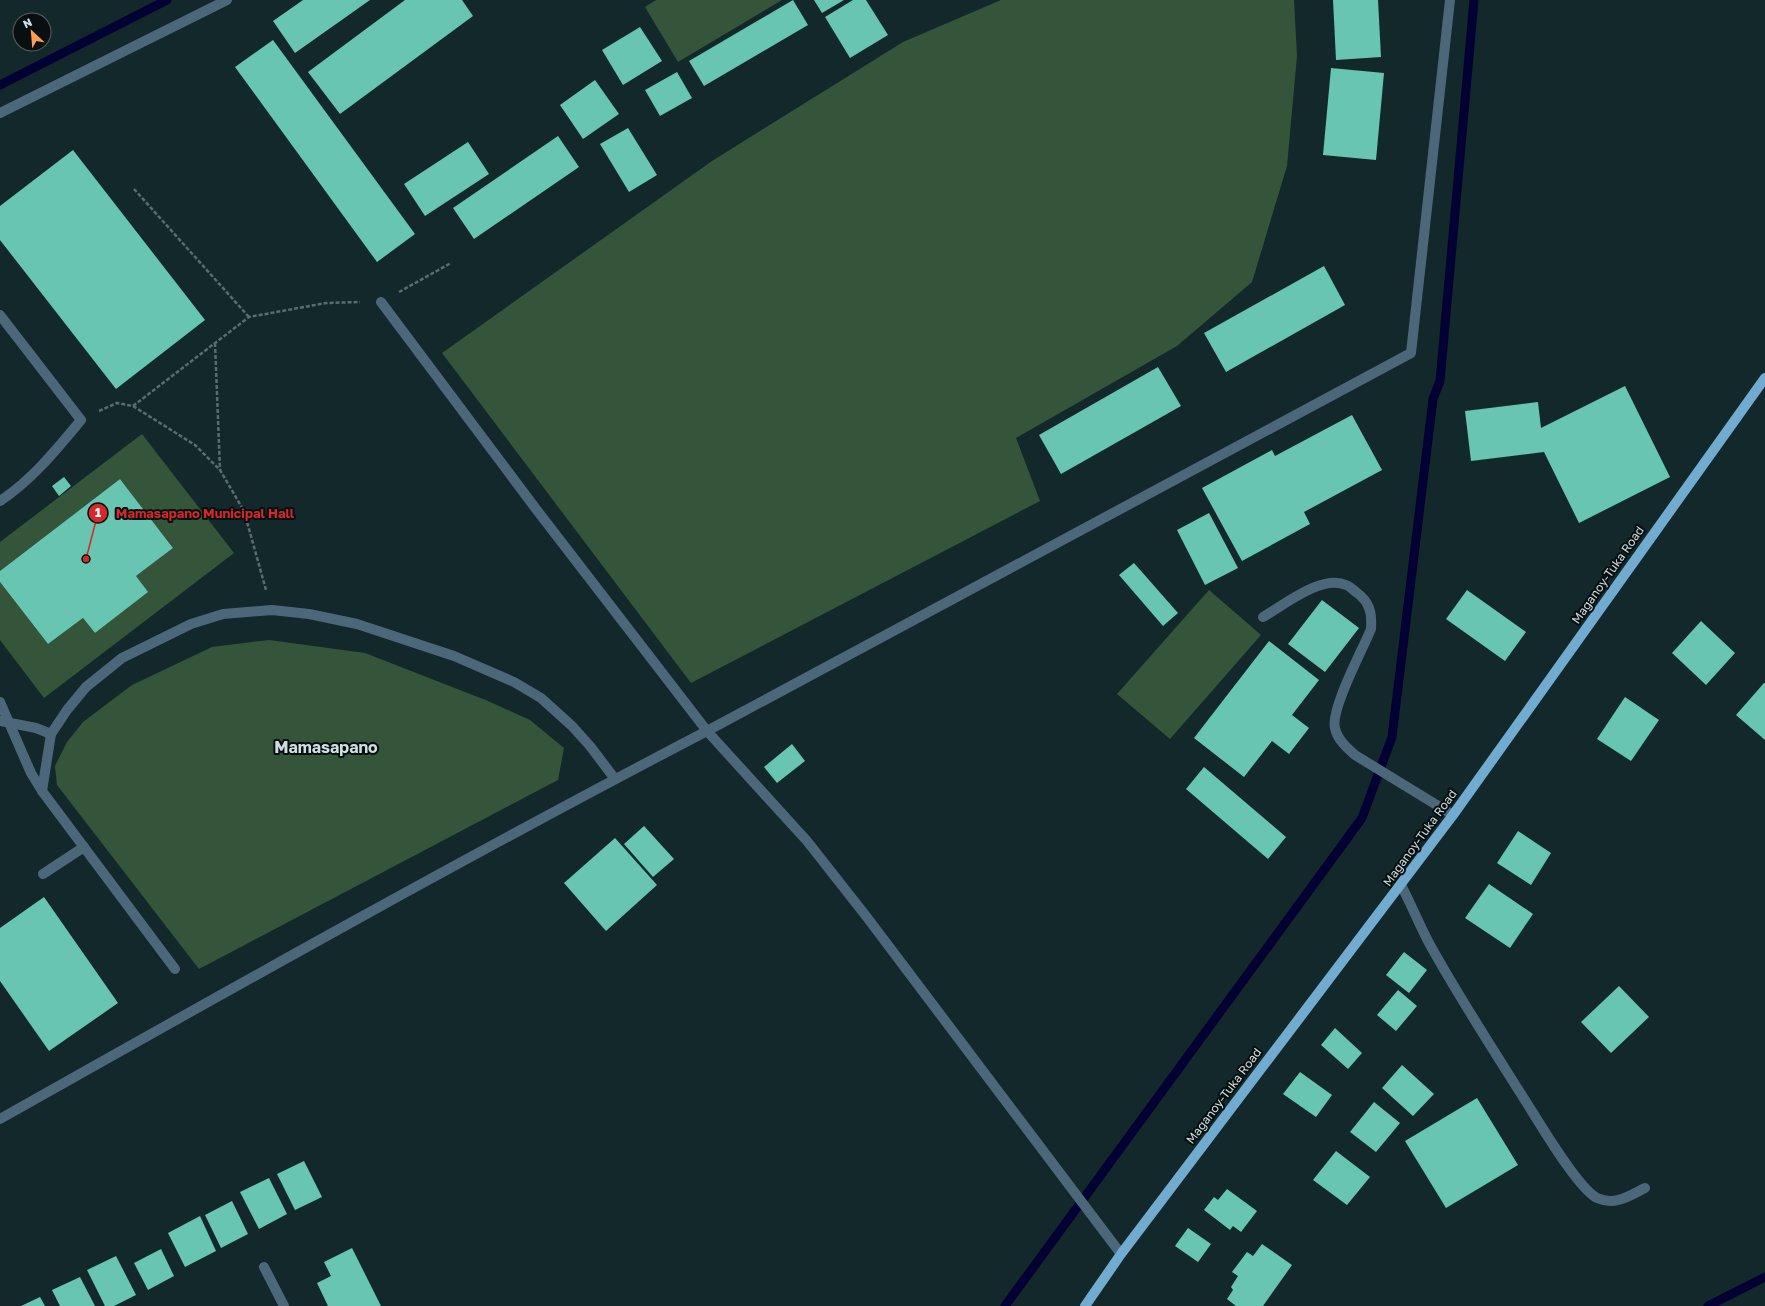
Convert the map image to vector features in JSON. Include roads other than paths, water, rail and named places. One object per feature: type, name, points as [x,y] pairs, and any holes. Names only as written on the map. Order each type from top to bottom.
[{"type":"main road","name":"Maganoy-Tuka Road","points":[[1085,1306],[1121,1254],[1453,815],[1765,378]]},
{"type":"street","points":[[0,113],[226,0]]},
{"type":"street","points":[[0,1119],[212,1000],[615,779],[1411,353],[1450,0]]},
{"type":"street","points":[[381,302],[536,509],[707,731],[807,841],[866,916],[1121,1254]]},
{"type":"street","points":[[0,315],[81,420],[34,474],[18,489],[0,501]]},
{"type":"street","points":[[1264,617],[1315,586],[1326,583],[1346,585],[1365,598],[1370,608],[1372,617],[1371,629],[1338,704],[1335,717],[1335,728],[1346,747],[1355,755],[1453,815]]},
{"type":"street","points":[[42,791],[52,734],[67,710],[86,687],[122,658],[191,624],[223,614],[272,610],[309,614],[357,624],[454,656],[514,682],[541,698],[572,726],[590,746],[615,779]]},
{"type":"street","points":[[0,702],[4,722],[42,791],[175,969]]},
{"type":"street","points":[[4,722],[36,728],[52,734]]},
{"type":"street","points":[[43,874],[84,847]]},
{"type":"street","points":[[1401,885],[1429,942],[1459,994],[1557,1151],[1580,1182],[1595,1197],[1606,1201],[1621,1200],[1645,1188]]},
{"type":"street","points":[[264,1267],[284,1306]]},
{"type":"waterway","points":[[0,85],[167,0]]},
{"type":"waterway","points":[[1005,1306],[1362,818],[1392,737],[1433,399],[1440,381],[1474,0]]},
{"type":"waterway","points":[[1708,1306],[1765,1277]]},
{"type":"place","name":"Mamasapano Municipal Hall","points":[[86,559]]},
{"type":"district","name":"Mamasapano","points":[[326,747]]}]
